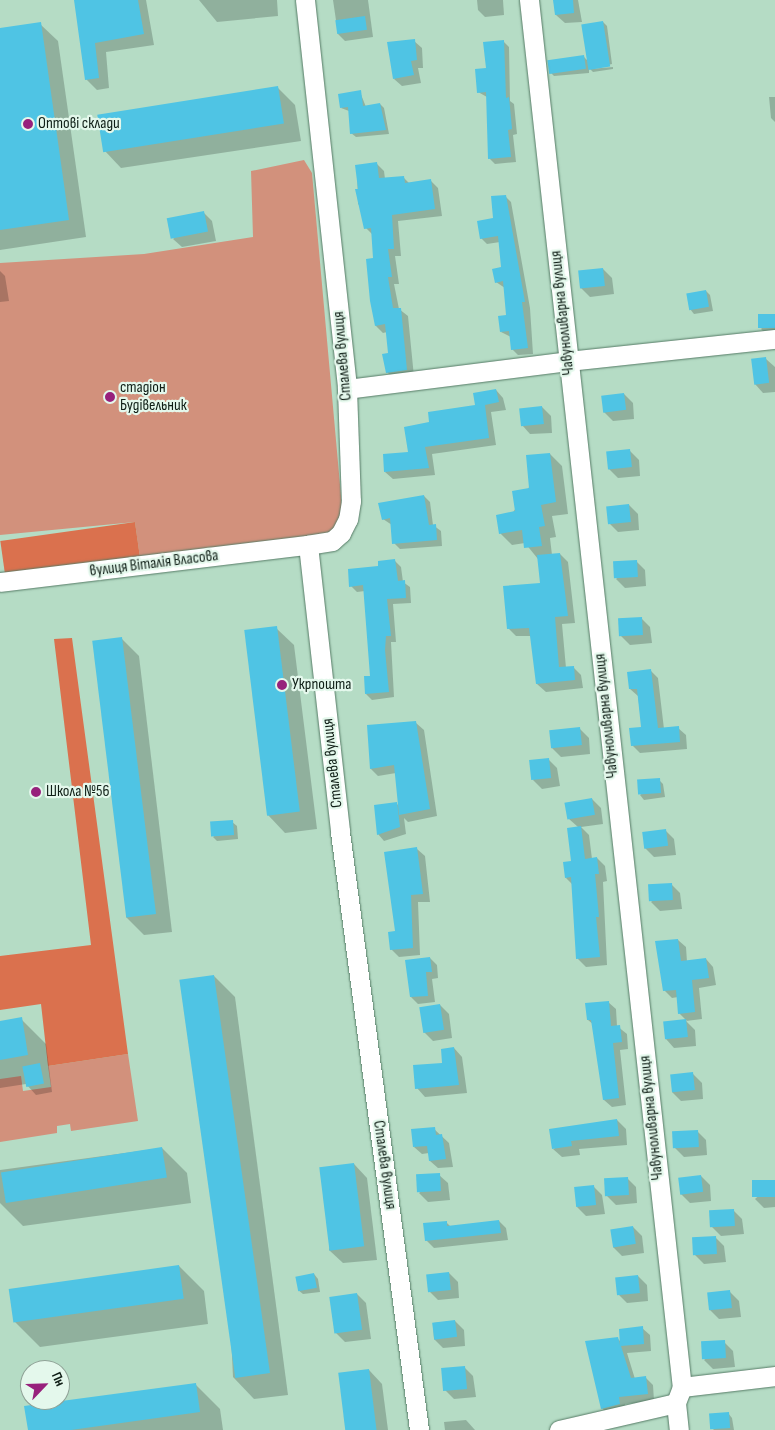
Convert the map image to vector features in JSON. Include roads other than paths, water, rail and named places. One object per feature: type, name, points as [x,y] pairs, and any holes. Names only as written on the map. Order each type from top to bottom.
[{"type":"street","name":"Сталева вулиця","points":[[306,0],[347,389],[351,501],[348,519],[332,541],[308,545],[340,832],[419,1430]]},
{"type":"street","name":"Чавуноливарна вулиця","points":[[530,0],[679,1395],[679,1430]]},
{"type":"street","points":[[347,389],[568,361],[775,339]]},
{"type":"street","name":"вулиця Віталія Власова","points":[[0,582],[308,545]]},
{"type":"street","points":[[559,1430],[679,1395],[775,1376]]},
{"type":"place","name":"Оптові склади","points":[[28,124]]},
{"type":"place","name":"стадіон Будівельник","points":[[110,397]]},
{"type":"place","name":"Укрпошта","points":[[282,685]]},
{"type":"place","name":"Школа №56","points":[[36,792]]}]
